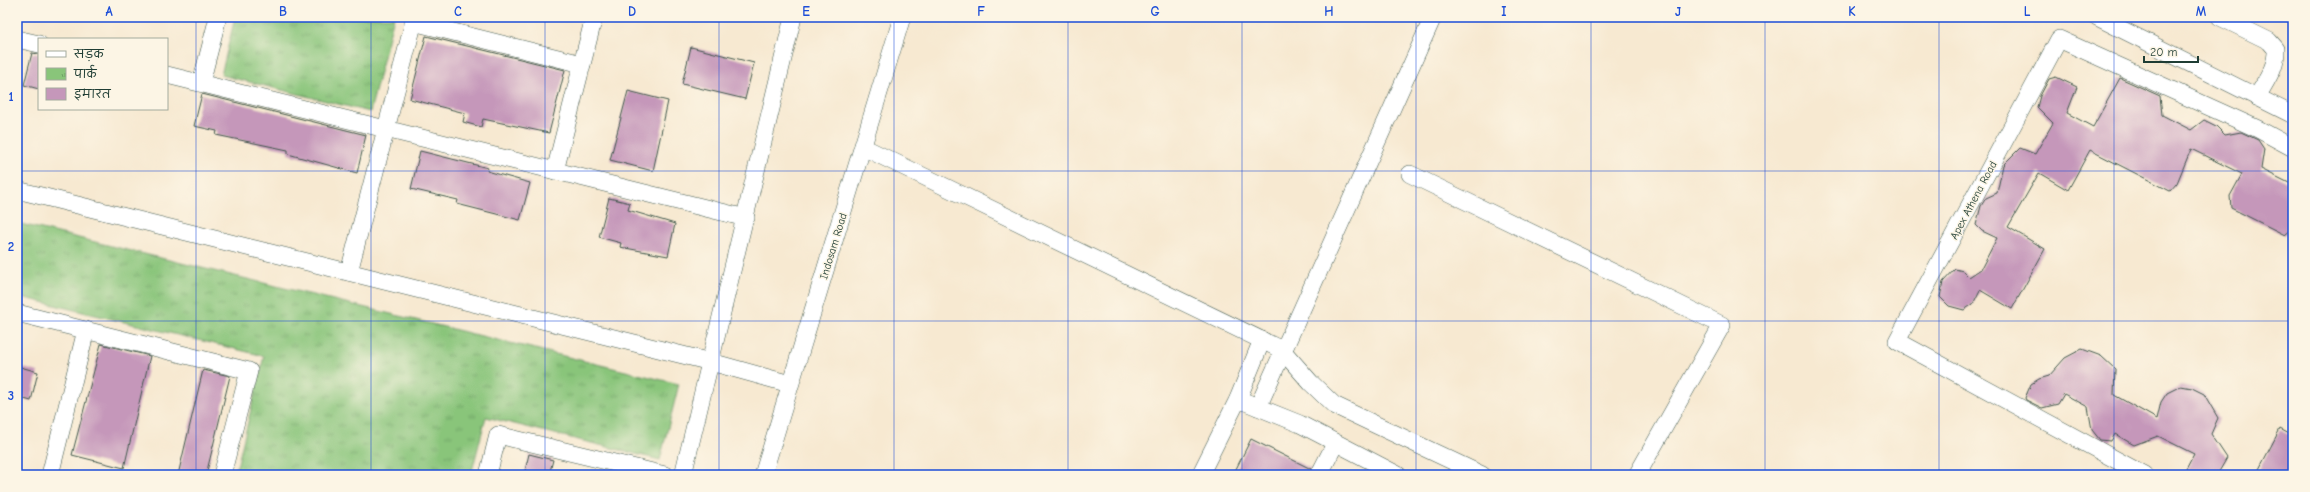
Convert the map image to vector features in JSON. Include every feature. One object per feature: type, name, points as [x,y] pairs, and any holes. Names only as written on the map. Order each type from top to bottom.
[{"type":"street","points":[[200,83],[218,17]]},
{"type":"street","points":[[555,171],[594,17]]},
{"type":"street","points":[[683,475],[746,218],[793,17]]},
{"type":"street","name":"Indosam Road","points":[[763,475],[902,17]]},
{"type":"street","points":[[1258,407],[1282,350],[1433,17]]},
{"type":"street","points":[[2097,17],[2293,115]]},
{"type":"street","points":[[2220,17],[2269,41],[2276,49],[2276,57],[2272,70],[2257,97]]},
{"type":"street","points":[[349,272],[414,19],[582,64]]},
{"type":"street","points":[[17,39],[38,44]]},
{"type":"street","name":"Apex Athena Road","points":[[2144,475],[1897,341],[2059,39],[2258,129],[2293,148]]},
{"type":"street","points":[[168,75],[746,218]]},
{"type":"street","points":[[863,147],[1282,350],[1311,384],[1334,405],[1482,475]]},
{"type":"street","points":[[1410,174],[1722,325],[1638,475]]},
{"type":"street","points":[[17,190],[711,362],[790,384]]},
{"type":"street","points":[[17,313],[249,371],[222,475]]},
{"type":"street","points":[[50,475],[86,330]]},
{"type":"street","points":[[1200,475],[1238,399],[1262,340]]},
{"type":"street","points":[[1238,399],[1300,424],[1335,444],[1398,475]]},
{"type":"street","points":[[488,475],[498,435],[664,475]]},
{"type":"street","points":[[1319,475],[1335,444]]},
{"type":"green space","points":[[235,17],[394,17],[370,112],[221,75]]},
{"type":"green space","points":[[17,223],[679,384],[660,460],[486,417],[471,475],[235,475],[264,356],[17,296]]},
{"type":"building","points":[[426,36],[565,70],[549,133],[483,119],[481,127],[463,122],[465,113],[410,99]]},
{"type":"building","points":[[691,47],[754,63],[745,99],[682,84]]},
{"type":"building","points":[[32,53],[38,54],[38,89],[24,85]]},
{"type":"building","points":[[2056,77],[2077,87],[2067,113],[2093,127],[2120,78],[2160,96],[2162,115],[2191,130],[2204,120],[2216,126],[2225,135],[2241,132],[2258,140],[2264,149],[2261,169],[2293,185],[2293,228],[2285,235],[2231,208],[2230,196],[2242,174],[2191,149],[2177,183],[2170,191],[2090,150],[2068,190],[2039,173],[2008,227],[2045,249],[2012,309],[1980,290],[1973,304],[1964,310],[1949,306],[1940,297],[1943,282],[1955,269],[1963,271],[1969,277],[1981,269],[1997,238],[1982,231],[1976,225],[1981,206],[1986,198],[1997,193],[2003,165],[2020,148],[2035,154],[2053,123],[2037,107],[2040,96],[2049,79]]},
{"type":"building","points":[[628,91],[668,101],[653,171],[610,160]]},
{"type":"building","points":[[202,94],[366,135],[357,173],[288,154],[288,150],[216,135],[217,131],[194,126]]},
{"type":"building","points":[[420,151],[488,168],[487,171],[530,183],[520,220],[457,204],[458,200],[411,189]]},
{"type":"building","points":[[609,198],[630,203],[628,210],[675,224],[668,256],[620,247],[621,243],[599,237]]},
{"type":"building","points":[[101,344],[150,356],[124,468],[72,455]]},
{"type":"building","points":[[2082,349],[2101,356],[2115,369],[2114,395],[2157,419],[2161,402],[2167,393],[2181,386],[2192,388],[2204,394],[2218,418],[2211,434],[2227,458],[2217,475],[2183,475],[2194,454],[2158,436],[2134,445],[2115,434],[2111,441],[2100,440],[2092,430],[2088,407],[2064,394],[2058,404],[2042,408],[2026,400],[2025,398],[2031,384],[2039,379],[2049,376],[2065,358]]},
{"type":"building","points":[[17,366],[38,372],[31,401],[17,397]]},
{"type":"building","points":[[203,370],[230,376],[206,475],[178,475]]},
{"type":"building","points":[[2280,429],[2293,436],[2293,475],[2256,475]]},
{"type":"building","points":[[1251,439],[1311,469],[1309,475],[1233,475]]},
{"type":"building","points":[[529,454],[553,460],[549,475],[524,475]]}]
